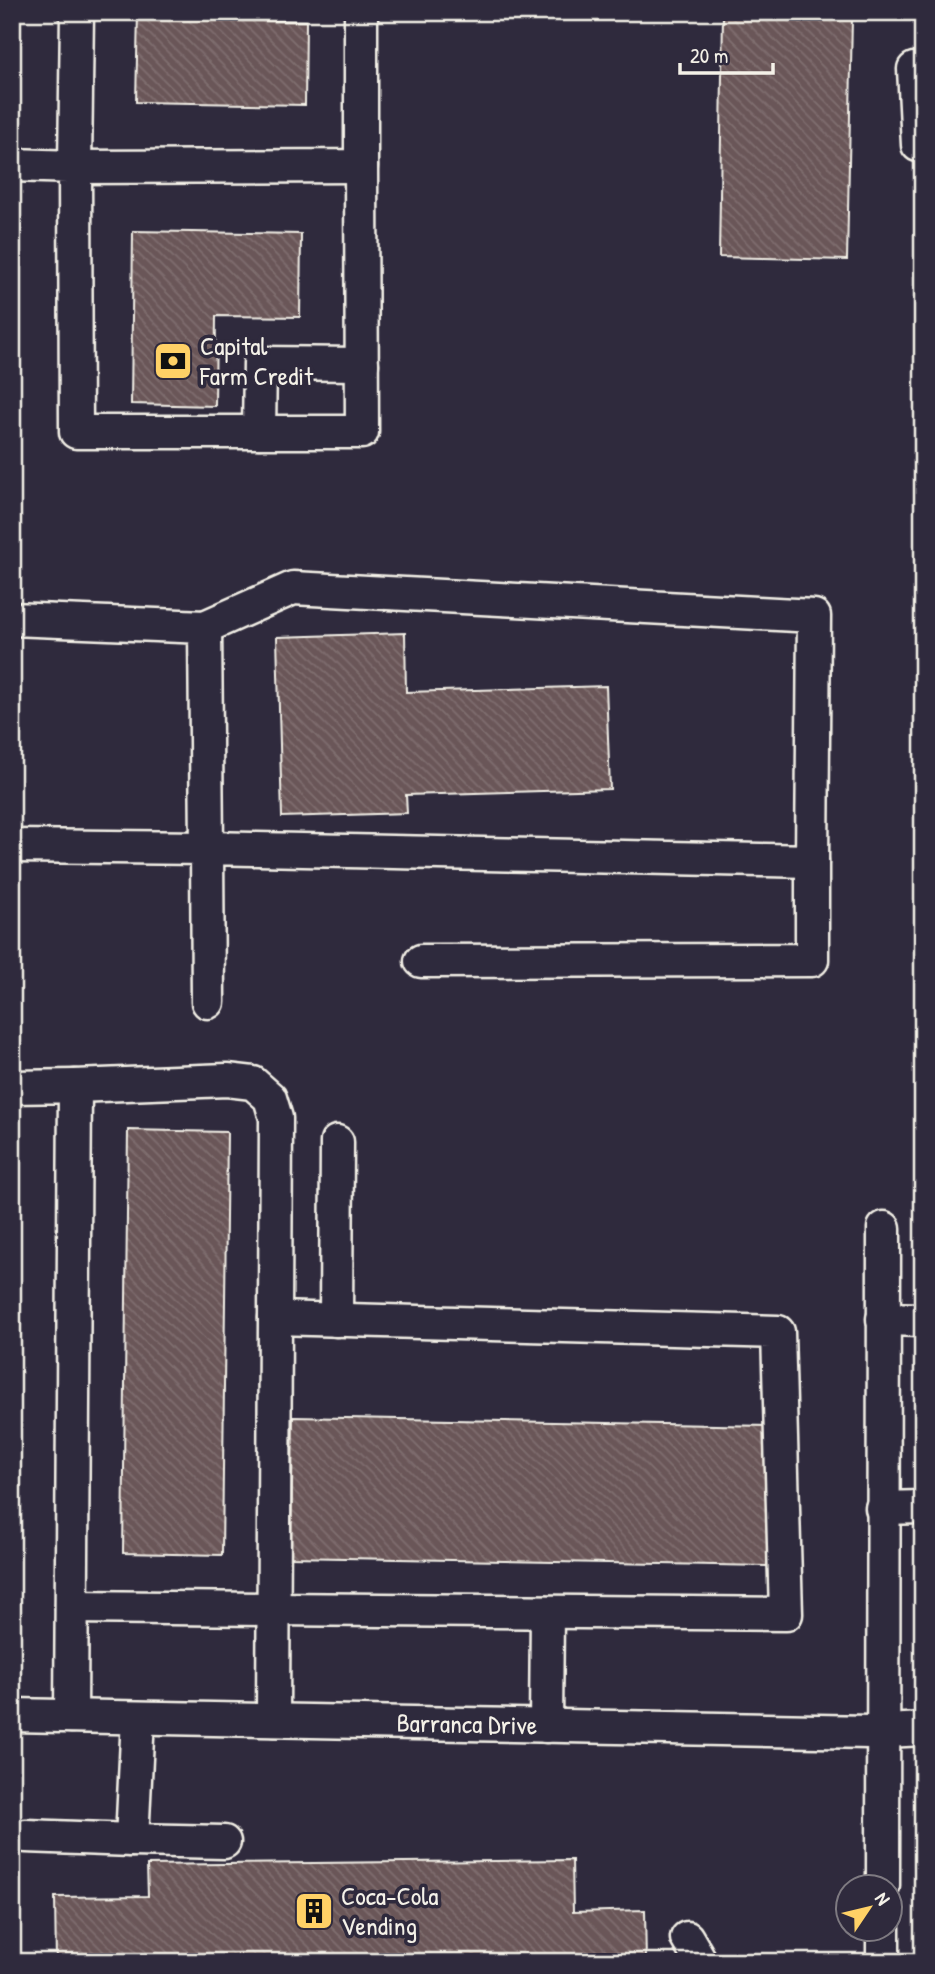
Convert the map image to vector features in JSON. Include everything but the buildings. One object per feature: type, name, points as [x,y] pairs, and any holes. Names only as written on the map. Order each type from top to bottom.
[{"type":"street","points":[[76,12],[76,432],[362,432],[361,12]]},
{"type":"street","points":[[923,69],[914,69],[918,145],[923,145]]},
{"type":"street","points":[[12,165],[361,166]]},
{"type":"street","points":[[259,432],[260,363],[362,364]]},
{"type":"street","points":[[12,619],[205,627],[293,588],[814,616],[812,960],[421,961]]},
{"type":"street","points":[[205,627],[208,1002]]},
{"type":"street","points":[[12,846],[812,861]]},
{"type":"street","points":[[12,1087],[227,1080],[253,1083],[270,1098],[276,1118],[273,1720]]},
{"type":"street","points":[[71,1716],[75,1086]]},
{"type":"street","points":[[336,1320],[337,1142]]},
{"type":"street","points":[[883,1872],[884,1228]]},
{"type":"street","points":[[72,1607],[786,1614],[778,1332],[275,1318]]},
{"type":"street","points":[[883,1319],[923,1320]]},
{"type":"street","points":[[882,1508],[923,1507]]},
{"type":"street","points":[[546,1726],[547,1612]]},
{"type":"street","name":"Barranca Drive","points":[[12,1715],[883,1732],[923,1729]]},
{"type":"street","points":[[132,1840],[138,1718]]},
{"type":"street","points":[[26,1836],[223,1842]]},
{"type":"street","points":[[883,1942],[883,1962]]},
{"type":"place","name":"Capital Farm Credit","points":[[173,361]]},
{"type":"place","name":"Coca-Cola Vending","points":[[314,1911]]}]
